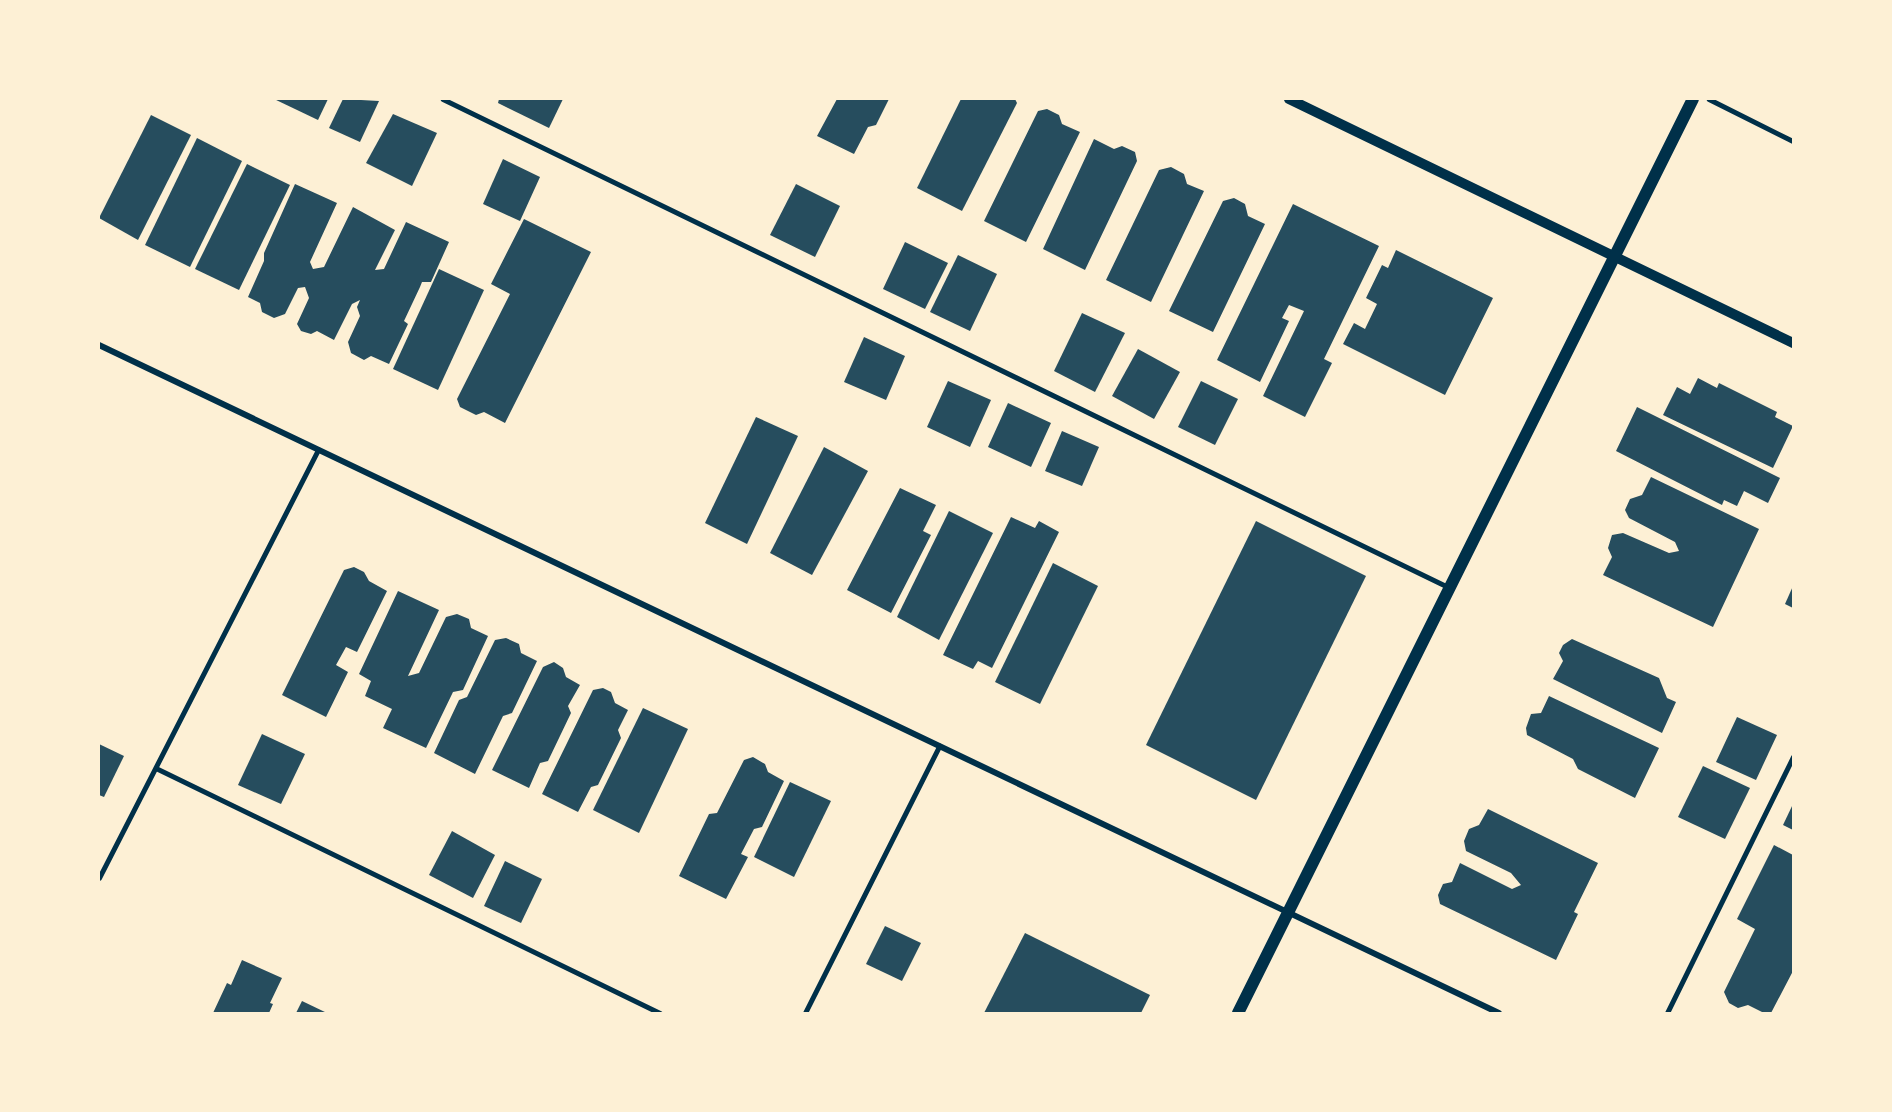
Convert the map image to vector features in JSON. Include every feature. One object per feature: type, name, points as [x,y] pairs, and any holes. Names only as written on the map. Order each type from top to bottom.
[{"type":"main road","points":[[1238,1013],[1448,587],[1693,99]]},
{"type":"street","points":[[1289,99],[1793,343]]},
{"type":"street","points":[[99,345],[1499,1013]]},
{"type":"lane","points":[[443,99],[1448,587]]},
{"type":"lane","points":[[1709,99],[1793,141]]},
{"type":"lane","points":[[99,878],[318,450]]},
{"type":"lane","points":[[805,1013],[939,746]]},
{"type":"lane","points":[[1667,1013],[1793,757]]},
{"type":"lane","points":[[156,768],[660,1013]]},
{"type":"building","points":[[274,99],[328,99],[318,120]]},
{"type":"building","points":[[343,99],[379,101],[360,142],[329,128]]},
{"type":"building","points":[[499,99],[563,99],[549,128],[498,103]]},
{"type":"building","points":[[837,99],[889,99],[876,125],[868,127],[854,154],[817,136]]},
{"type":"building","points":[[961,99],[1015,99],[1017,103],[962,211],[917,188]]},
{"type":"building","points":[[1047,109],[1059,115],[1062,124],[1080,132],[1026,242],[984,221],[1038,111]]},
{"type":"building","points":[[393,114],[437,133],[412,186],[366,163]]},
{"type":"building","points":[[151,115],[191,135],[138,240],[99,218]]},
{"type":"building","points":[[197,138],[242,161],[190,267],[145,245]]},
{"type":"building","points":[[1094,139],[1114,149],[1122,146],[1135,152],[1137,161],[1085,270],[1043,249]]},
{"type":"building","points":[[503,159],[540,177],[520,221],[483,204]]},
{"type":"building","points":[[247,164],[290,185],[239,290],[195,269]]},
{"type":"building","points":[[1171,167],[1184,174],[1187,184],[1204,191],[1151,302],[1106,280],[1159,170]]},
{"type":"building","points":[[295,184],[337,203],[310,262],[313,269],[324,267],[353,207],[395,230],[375,270],[384,269],[406,222],[449,242],[431,282],[422,282],[404,321],[408,324],[389,364],[371,356],[364,360],[351,353],[348,342],[360,316],[357,307],[360,300],[352,304],[334,340],[317,331],[311,334],[301,331],[297,324],[309,298],[305,287],[298,288],[285,314],[274,318],[262,312],[260,303],[248,297],[264,261],[264,253]]},
{"type":"building","points":[[796,184],[840,206],[815,257],[770,235]]},
{"type":"building","points":[[1234,198],[1245,204],[1248,216],[1265,224],[1213,332],[1169,311],[1223,201]]},
{"type":"building","points":[[1293,204],[1379,246],[1324,359],[1332,363],[1305,417],[1263,396],[1304,311],[1289,305],[1282,318],[1289,321],[1260,382],[1217,360]]},
{"type":"building","points":[[524,219],[591,252],[505,423],[484,412],[476,415],[460,407],[457,399],[510,294],[491,284]]},
{"type":"building","points":[[905,242],[948,263],[925,309],[883,289]]},
{"type":"building","points":[[1396,250],[1493,298],[1445,395],[1343,344],[1354,323],[1365,329],[1377,304],[1366,298],[1382,265],[1388,268]]},
{"type":"building","points":[[958,255],[997,274],[970,331],[930,312]]},
{"type":"building","points":[[439,269],[484,290],[438,390],[393,369]]},
{"type":"building","points":[[1082,313],[1125,333],[1095,392],[1054,371]]},
{"type":"building","points":[[864,337],[905,356],[886,400],[844,382]]},
{"type":"building","points":[[1138,349],[1180,372],[1154,419],[1112,396]]},
{"type":"building","points":[[1698,378],[1717,388],[1719,383],[1777,412],[1775,417],[1793,426],[1773,468],[1663,415],[1677,387],[1690,394]]},
{"type":"building","points":[[948,381],[991,400],[970,447],[927,427]]},
{"type":"building","points":[[1201,381],[1238,399],[1215,445],[1178,427]]},
{"type":"building","points":[[1008,403],[1051,423],[1031,467],[988,447]]},
{"type":"building","points":[[1637,407],[1780,478],[1768,503],[1744,491],[1737,506],[1724,500],[1722,505],[1616,451]]},
{"type":"building","points":[[756,417],[798,436],[747,544],[705,523]]},
{"type":"building","points":[[1062,431],[1099,447],[1082,486],[1045,471]]},
{"type":"building","points":[[824,447],[868,471],[812,575],[770,553]]},
{"type":"building","points":[[1651,477],[1759,529],[1713,627],[1603,575],[1612,557],[1608,548],[1612,535],[1623,533],[1669,553],[1679,551],[1675,542],[1629,518],[1625,510],[1630,499],[1642,495]]},
{"type":"building","points":[[900,488],[936,505],[923,531],[931,535],[891,613],[847,590]]},
{"type":"building","points":[[949,511],[993,533],[939,640],[897,617]]},
{"type":"building","points":[[1011,517],[1035,528],[1039,521],[1059,532],[992,668],[978,661],[973,669],[943,655]]},
{"type":"building","points":[[1256,521],[1366,576],[1256,800],[1146,745]]},
{"type":"building","points":[[1053,563],[1098,586],[1040,704],[995,682]]},
{"type":"building","points":[[354,567],[364,572],[369,581],[387,591],[357,652],[346,647],[336,665],[348,672],[326,717],[282,695],[344,570]]},
{"type":"building","points":[[1793,586],[1793,608],[1785,604]]},
{"type":"building","points":[[398,591],[439,610],[408,676],[419,673],[446,617],[457,614],[469,619],[471,628],[488,636],[463,690],[453,692],[426,748],[383,728],[392,709],[365,696],[371,681],[359,674]]},
{"type":"building","points":[[506,638],[519,644],[521,653],[537,661],[512,713],[503,716],[475,774],[434,753],[459,700],[467,697],[495,640]]},
{"type":"building","points":[[1572,639],[1659,678],[1667,698],[1676,702],[1662,733],[1553,679],[1563,661],[1559,653],[1563,645]]},
{"type":"building","points":[[554,662],[563,668],[566,677],[580,685],[568,706],[571,713],[548,761],[540,763],[529,788],[492,770],[543,667]]},
{"type":"building","points":[[603,688],[611,692],[615,703],[628,710],[618,730],[621,738],[598,785],[591,787],[578,812],[542,794],[593,690]]},
{"type":"building","points":[[1549,696],[1659,748],[1635,798],[1578,769],[1573,759],[1527,735],[1526,728],[1531,714],[1541,713]]},
{"type":"building","points":[[643,708],[688,729],[639,833],[593,810]]},
{"type":"building","points":[[1737,717],[1777,735],[1756,780],[1716,762]]},
{"type":"building","points":[[262,734],[305,754],[281,804],[238,785]]},
{"type":"building","points":[[99,744],[124,756],[104,797],[99,795]]},
{"type":"building","points":[[753,757],[765,764],[768,772],[784,781],[762,827],[754,829],[741,854],[748,857],[726,899],[679,876],[709,814],[717,813],[744,760]]},
{"type":"building","points":[[1703,766],[1750,788],[1725,839],[1678,817]]},
{"type":"building","points":[[790,782],[831,801],[794,877],[754,857]]},
{"type":"building","points":[[1793,804],[1793,830],[1783,825]]},
{"type":"building","points":[[1488,809],[1598,863],[1574,912],[1578,914],[1556,960],[1440,904],[1438,895],[1443,884],[1452,882],[1460,863],[1512,889],[1521,885],[1511,873],[1466,851],[1464,841],[1469,829],[1479,825]]},
{"type":"building","points":[[452,831],[495,855],[473,898],[429,875]]},
{"type":"building","points":[[1774,845],[1793,855],[1793,971],[1771,1013],[1764,1013],[1748,1005],[1738,1008],[1729,1003],[1724,992],[1755,929],[1737,919]]},
{"type":"building","points":[[505,861],[542,879],[521,923],[484,906]]},
{"type":"building","points":[[885,926],[921,943],[902,981],[866,964]]},
{"type":"building","points":[[1025,933],[1150,995],[1141,1013],[984,1013]]},
{"type":"building","points":[[242,960],[282,978],[270,1003],[273,1004],[269,1013],[213,1013],[227,983],[231,985]]},
{"type":"building","points":[[302,1001],[327,1013],[296,1013]]}]
